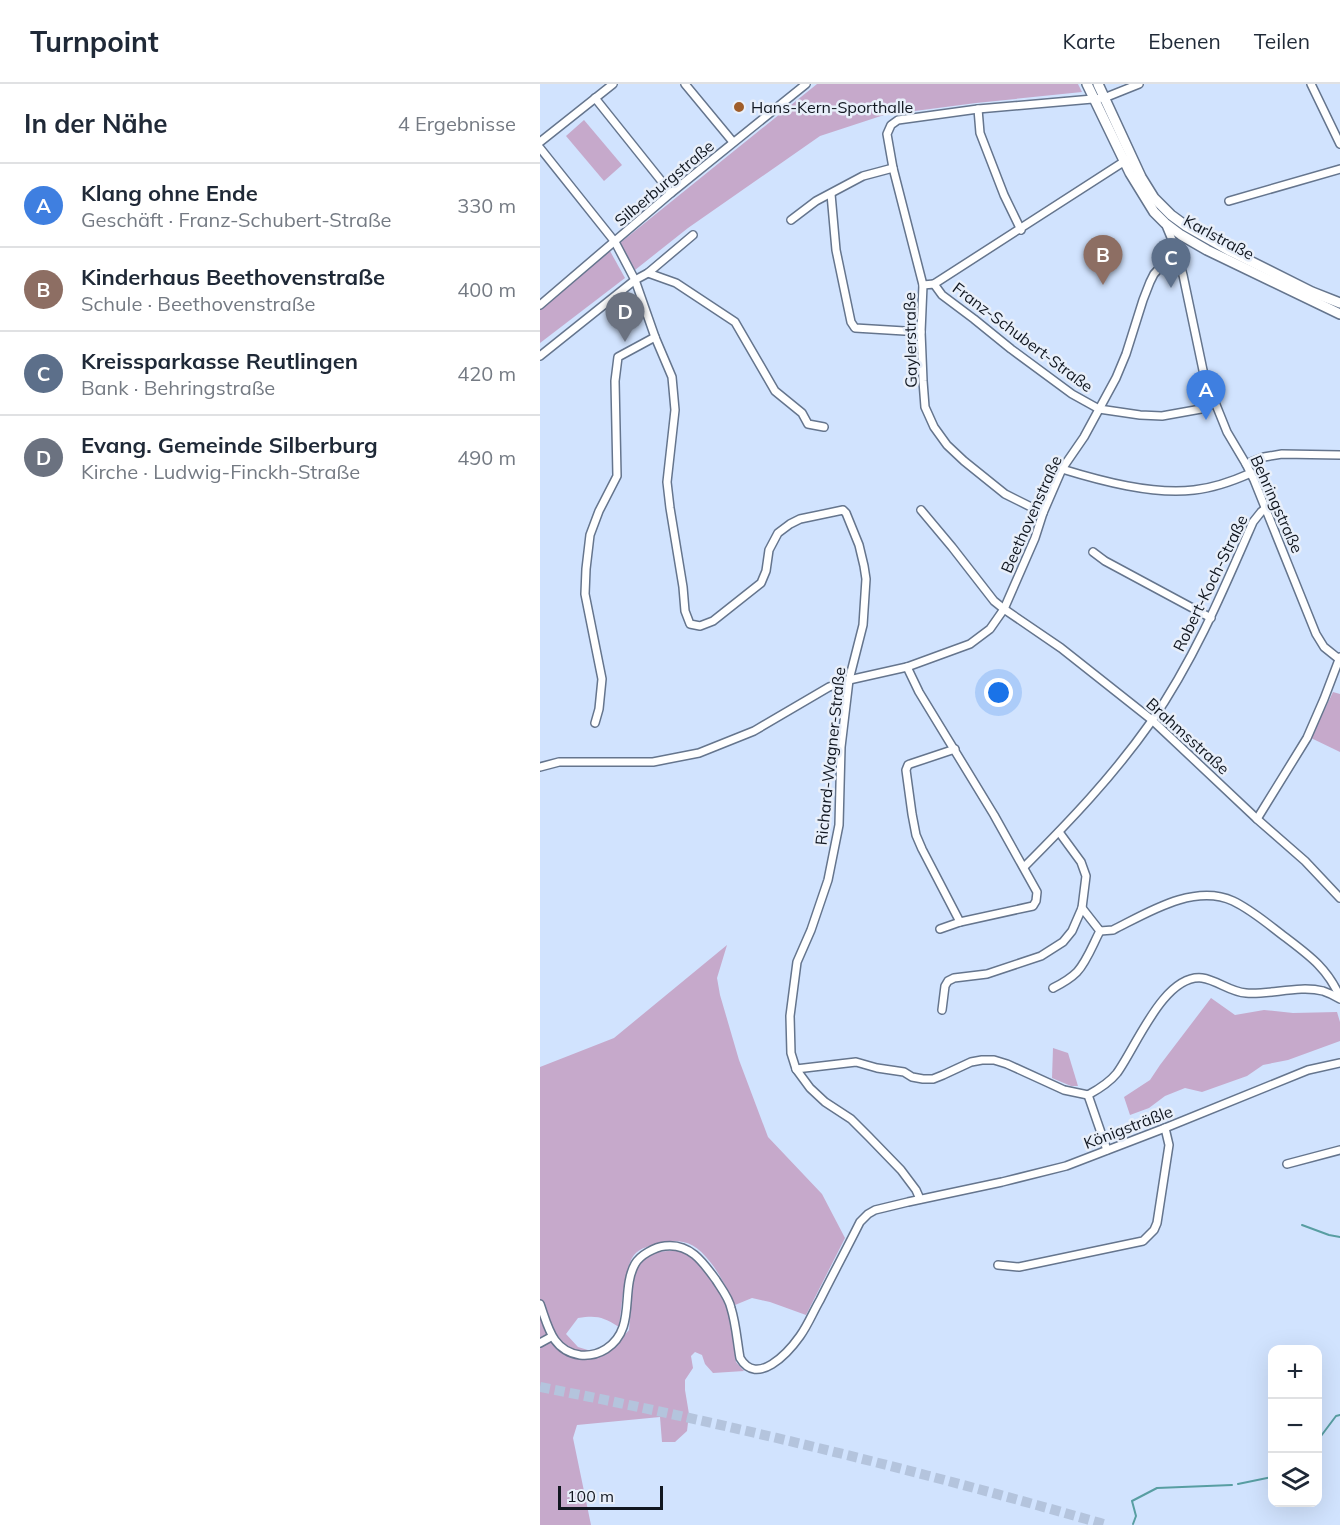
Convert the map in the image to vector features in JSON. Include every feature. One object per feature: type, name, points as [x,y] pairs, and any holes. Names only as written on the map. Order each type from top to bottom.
[{"type":"main road","name":"Karlstraße","points":[[1098,84],[1099,99]]},
{"type":"main road","name":"Karlstraße","points":[[1087,85],[1099,99],[1128,159],[1154,198],[1171,215],[1179,237]]},
{"type":"main road","name":"Karlstraße","points":[[1128,159],[1130,173],[1154,212],[1179,237],[1340,314]]},
{"type":"main road","name":"Karlstraße","points":[[1179,237],[1230,251],[1340,303]]},
{"type":"street","points":[[540,142],[613,84]]},
{"type":"street","points":[[685,84],[733,142]]},
{"type":"street","name":"Silberburgstraße","points":[[540,305],[671,193],[806,84]]},
{"type":"street","points":[[1021,230],[1004,195],[980,133],[978,109],[1099,99],[1139,84]]},
{"type":"street","points":[[1311,84],[1340,144]]},
{"type":"street","points":[[595,98],[671,193]]},
{"type":"street","name":"Gaylerstraße","points":[[978,109],[898,120],[891,125],[887,134],[893,168],[923,285],[921,332],[925,407],[934,427],[947,445],[964,461],[1005,494],[1043,513]]},
{"type":"street","points":[[540,148],[615,242],[635,280],[655,338],[618,357],[615,381],[617,476],[599,511],[590,536],[585,594],[602,679],[595,723]]},
{"type":"street","points":[[934,284],[1128,159]]},
{"type":"street","points":[[791,220],[816,201],[863,176],[893,168]]},
{"type":"street","points":[[1229,201],[1340,169]]},
{"type":"street","points":[[831,194],[836,250],[851,322],[855,328],[921,332]]},
{"type":"street","points":[[540,356],[635,280],[648,273],[693,235]]},
{"type":"street","name":"Beethovenstraße","points":[[540,767],[559,762],[653,762],[699,753],[754,731],[829,687],[849,680],[907,667],[970,644],[990,629],[1004,609],[1062,469],[1084,437],[1116,378],[1150,282],[1179,237]]},
{"type":"street","name":"Behringstraße","points":[[1179,237],[1204,375],[1215,404],[1227,432],[1251,473],[1316,634],[1324,647],[1339,658]]},
{"type":"street","points":[[648,273],[676,283],[735,322],[775,391],[802,413],[808,424],[824,427]]},
{"type":"street","name":"Franz-Schubert-Straße","points":[[923,285],[934,284],[942,295],[1011,349],[1072,394],[1099,409],[1162,416],[1215,404]]},
{"type":"street","name":"Richard-Wagner-Straße","points":[[655,338],[672,377],[675,410],[667,482],[685,611],[690,624],[700,626],[713,621],[761,583],[766,571],[769,550],[778,533],[800,519],[841,509],[846,513],[859,545],[866,579],[863,625],[849,680],[841,747],[839,825],[828,880],[797,962],[790,1016],[791,1053],[796,1069],[810,1088],[825,1102],[851,1119],[893,1161],[916,1190],[920,1199]]},
{"type":"street","points":[[1246,464],[1264,457],[1282,454],[1340,455]]},
{"type":"street","points":[[1062,469],[1117,484],[1191,491],[1210,488],[1251,473]]},
{"type":"street","name":"Robert-Koch-Straße","points":[[1024,867],[1097,791],[1152,720],[1211,618],[1253,522],[1266,508]]},
{"type":"street","name":"Brahmsstraße","points":[[921,510],[994,601],[1061,648],[1152,720],[1305,861],[1340,898]]},
{"type":"street","points":[[1093,552],[1105,561],[1211,618]]},
{"type":"street","points":[[1257,819],[1306,738],[1339,658]]},
{"type":"street","points":[[907,667],[929,709],[955,749],[1037,892],[1036,901],[1032,906],[960,922],[940,929]]},
{"type":"street","points":[[955,749],[910,764],[906,770],[916,835],[960,922]]},
{"type":"street","points":[[942,1010],[945,986],[948,981],[954,978],[987,974],[1041,956],[1063,942],[1072,931],[1082,908],[1086,876],[1082,862],[1059,832]]},
{"type":"street","points":[[1100,930],[1113,930],[1178,899],[1195,896],[1221,897],[1249,910],[1309,955],[1326,971],[1340,998]]},
{"type":"street","points":[[1082,908],[1100,930]]},
{"type":"street","points":[[1053,988],[1076,973],[1085,961],[1100,930]]},
{"type":"street","points":[[796,1069],[856,1062],[904,1072],[912,1077],[933,1079],[970,1062],[994,1060],[1064,1090],[1088,1095],[1106,1085],[1117,1073],[1142,1030],[1166,996],[1191,979],[1203,978],[1228,989],[1245,993],[1308,990],[1323,991],[1340,998]]},
{"type":"street","name":"Königsträßle","points":[[551,1337],[569,1352],[580,1355],[599,1353],[617,1338],[624,1326],[635,1264],[644,1255],[654,1250],[667,1246],[682,1247],[700,1259],[731,1305],[743,1364],[756,1370],[769,1366],[780,1359],[801,1335],[857,1229],[864,1218],[875,1210],[1065,1166],[1308,1070],[1340,1063]]},
{"type":"street","points":[[1088,1095],[1107,1150]]},
{"type":"street","points":[[998,1265],[1019,1267],[1143,1241],[1154,1230],[1157,1223],[1169,1145],[1165,1128]]},
{"type":"street","points":[[1287,1164],[1340,1150]]},
{"type":"street","points":[[540,1304],[551,1337],[540,1343]]},
{"type":"shaded area","points":[[817,84],[1078,84],[1082,92],[884,115],[820,136],[688,228],[635,270],[620,243]]},
{"type":"shaded area","points":[[584,120],[622,165],[604,181],[566,136]]},
{"type":"shaded area","points":[[610,251],[625,278],[540,343],[540,309]]},
{"type":"shaded area","points":[[1333,692],[1340,694],[1340,752],[1311,738]]},
{"type":"shaded area","points":[[727,945],[717,978],[720,995],[739,1060],[768,1137],[822,1194],[845,1238],[806,1315],[752,1298],[735,1305],[715,1268],[692,1245],[680,1241],[670,1242],[649,1246],[636,1252],[627,1273],[619,1327],[600,1318],[585,1317],[578,1318],[566,1334],[578,1347],[591,1351],[590,1358],[600,1357],[611,1350],[629,1330],[636,1265],[655,1252],[681,1250],[692,1255],[703,1267],[727,1305],[736,1362],[744,1371],[713,1373],[705,1364],[702,1355],[695,1352],[691,1356],[693,1368],[685,1380],[689,1414],[687,1431],[675,1442],[662,1442],[660,1417],[577,1425],[573,1438],[591,1525],[540,1525],[540,1067],[614,1038]]},
{"type":"shaded area","points":[[1211,998],[1235,1015],[1264,1010],[1293,1013],[1337,1012],[1340,1022],[1340,1041],[1288,1060],[1263,1065],[1247,1076],[1202,1092],[1185,1088],[1165,1096],[1149,1108],[1130,1115],[1124,1097],[1150,1080]]},
{"type":"shaded area","points":[[1053,1048],[1068,1053],[1078,1086],[1071,1086],[1052,1078]]},
{"type":"waterway","points":[[1302,1225],[1340,1237]]},
{"type":"waterway","points":[[1322,1435],[1336,1416],[1340,1415]]},
{"type":"waterway","points":[[1238,1484],[1268,1478]]},
{"type":"waterway","points":[[1133,1524],[1136,1516],[1132,1501],[1157,1488],[1232,1485]]},
{"type":"tunnel","points":[[540,1387],[612,1401],[825,1450],[1107,1525]]},
{"type":"place","name":"Hans-Kern-Sporthalle","points":[[739,107]]},
{"type":"place","name":"Kinderhaus Beethovenstraße","points":[[1103,285]]},
{"type":"place","name":"Kreissparkasse Reutlingen","points":[[1171,288]]},
{"type":"place","name":"Evang. Gemeinde Silberburg","points":[[625,342]]},
{"type":"place","name":"Klang ohne Ende","points":[[1206,420]]}]
